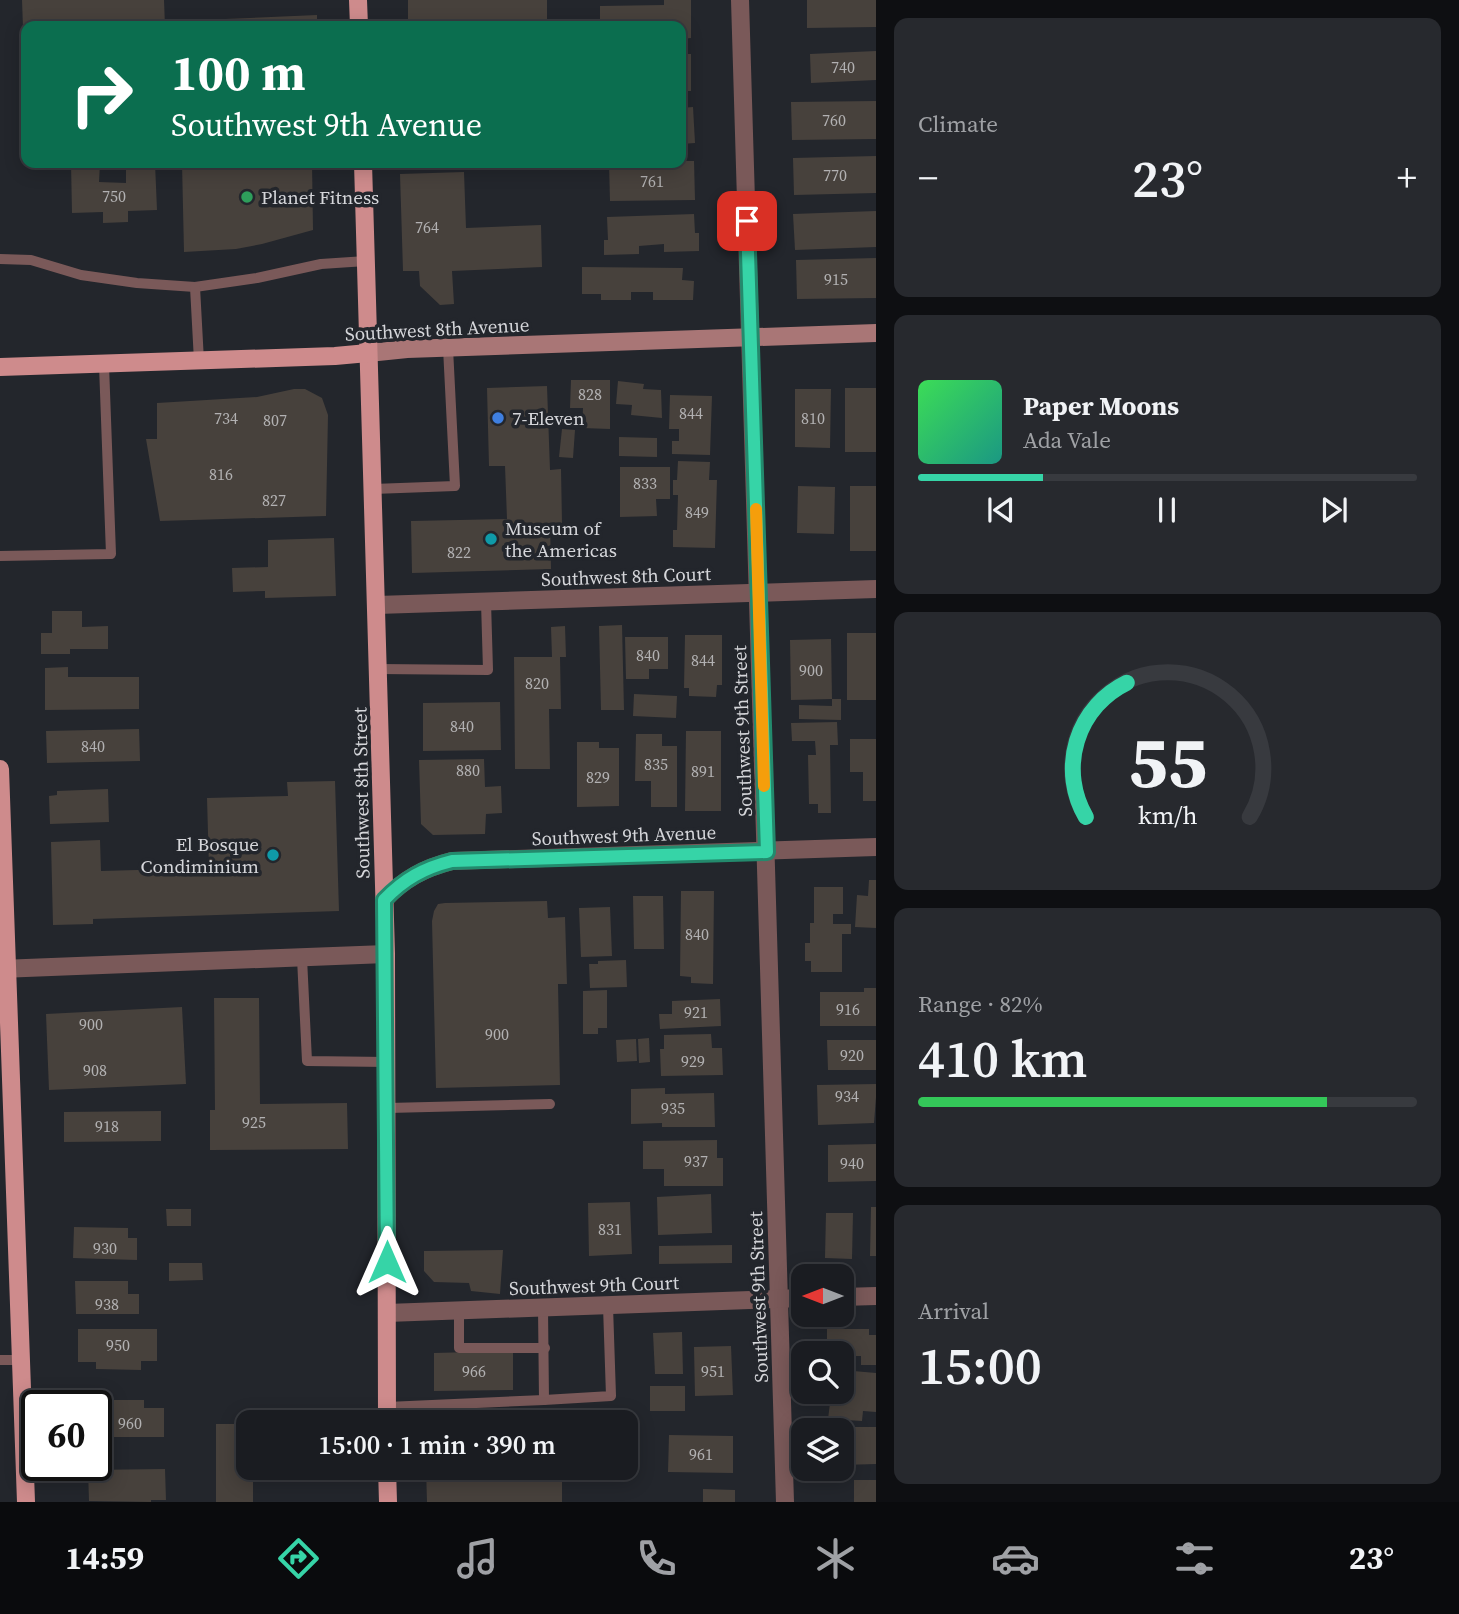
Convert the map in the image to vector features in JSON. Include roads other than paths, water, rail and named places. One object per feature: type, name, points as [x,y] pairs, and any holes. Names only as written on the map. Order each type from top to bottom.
[{"type":"main road","points":[[358,0],[359,21]]},
{"type":"main road","name":"Southwest 8th Street","points":[[363,168],[386,954],[387,1410]]},
{"type":"main road","name":"Southwest 8th Avenue","points":[[0,367],[368,353]]},
{"type":"main road","points":[[0,769],[3,969],[26,1502]]},
{"type":"main road","points":[[387,1480],[388,1502]]},
{"type":"street","name":"Southwest 9th Street","points":[[740,0],[785,1502]]},
{"type":"street","name":"Southwest 8th Avenue","points":[[368,353],[876,333]]},
{"type":"street","name":"Southwest 8th Court","points":[[377,605],[876,589]]},
{"type":"street","name":"Southwest 9th Avenue","points":[[384,900],[415,874],[452,861],[876,848]]},
{"type":"street","points":[[3,969],[386,954]]},
{"type":"street","points":[[854,1297],[876,1296]]},
{"type":"street","name":"Southwest 9th Court","points":[[387,1313],[791,1298]]},
{"type":"lane","points":[[0,259],[32,260],[82,275],[137,283],[195,287],[257,278],[321,264],[366,261]]},
{"type":"lane","points":[[195,287],[199,361]]},
{"type":"lane","points":[[373,489],[455,486],[448,348]]},
{"type":"lane","points":[[0,556],[111,554],[104,365]]},
{"type":"lane","points":[[379,669],[488,670],[486,602]]},
{"type":"lane","points":[[302,958],[307,1061],[387,1062]]},
{"type":"lane","points":[[388,1108],[550,1104]]},
{"type":"lane","points":[[439,1410],[611,1396],[608,1306]]},
{"type":"lane","points":[[543,1308],[544,1400]]},
{"type":"lane","points":[[459,1311],[459,1348],[545,1348]]},
{"type":"lane","points":[[0,1360],[21,1360]]},
{"type":"place","name":"Planet Fitness","points":[[247,197]]},
{"type":"place","name":"7-Eleven","points":[[498,418]]},
{"type":"place","name":"Museum of the Americas","points":[[491,539]]},
{"type":"place","name":"El Bosque Condiminium","points":[[273,855]]}]
